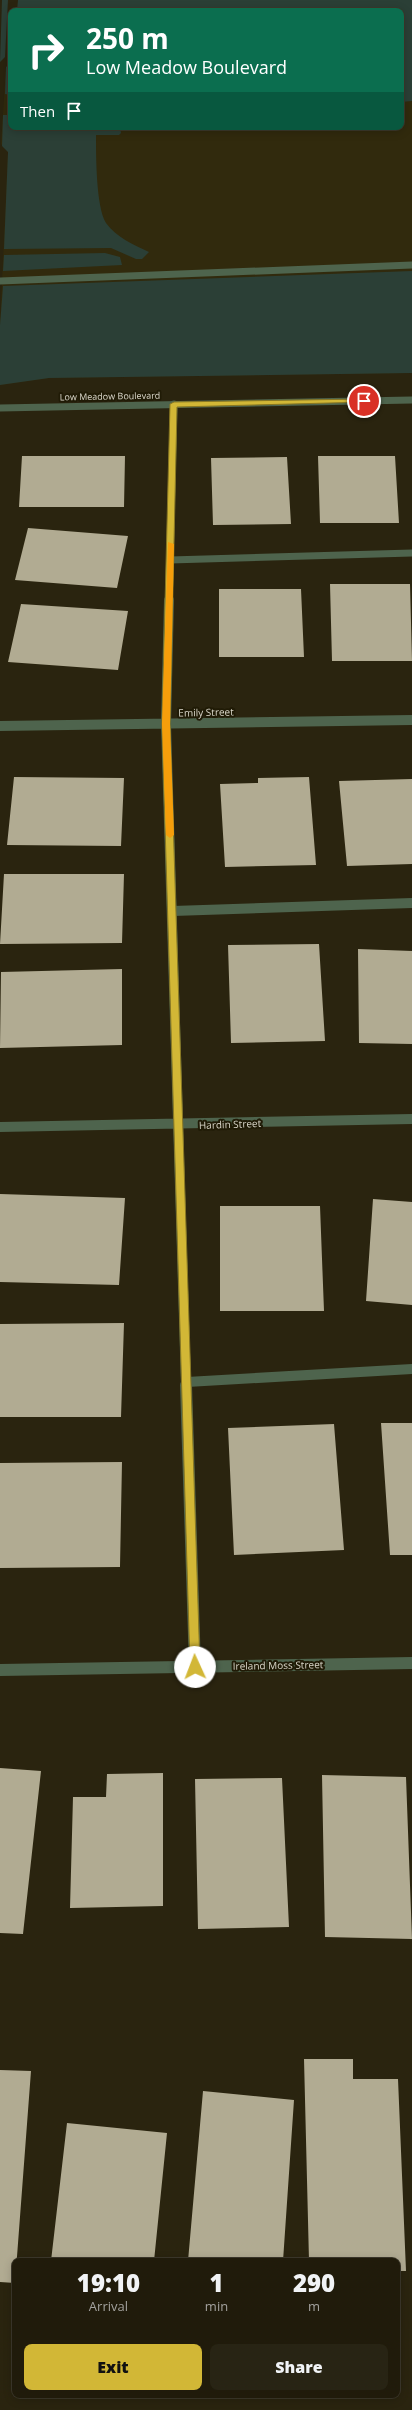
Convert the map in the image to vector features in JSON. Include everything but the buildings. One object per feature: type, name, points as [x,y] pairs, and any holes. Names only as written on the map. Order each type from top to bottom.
[{"type":"street","points":[[0,281],[412,265]]},
{"type":"street","name":"Low Meadow Boulevard","points":[[0,408],[412,400]]},
{"type":"street","points":[[174,404],[166,724],[180,1125],[195,1667]]},
{"type":"street","points":[[170,560],[412,553]]},
{"type":"street","name":"Emily Street","points":[[0,726],[412,720]]},
{"type":"street","points":[[173,911],[412,903]]},
{"type":"street","name":"Hardin Street","points":[[0,1127],[180,1125],[412,1119]]},
{"type":"street","points":[[187,1382],[412,1368]]},
{"type":"street","name":"Ireland Moss Street","points":[[0,1670],[412,1663]]},
{"type":"shaded area","points":[[18,0],[412,0],[412,373],[49,378],[0,385],[0,325],[8,152],[1,144],[6,67],[8,65],[8,130],[404,130],[404,8],[17,8]]},
{"type":"green space","points":[[2,0],[8,0],[5,57],[0,62]]},
{"type":"green space","points":[[18,0],[412,0],[412,101],[404,102],[404,8],[17,8]]},
{"type":"green space","points":[[8,65],[8,94],[5,94],[6,67]]},
{"type":"green space","points":[[3,115],[8,115],[8,130],[120,130],[121,133],[119,135],[96,135],[97,180],[100,205],[106,223],[110,228],[126,240],[149,252],[142,259],[136,259],[111,248],[4,249],[8,152],[2,146]]},
{"type":"green space","points":[[105,253],[120,257],[122,265],[3,271],[4,255]]},
{"type":"green space","points":[[412,271],[412,373],[49,378],[0,385],[0,325],[3,286]]},
{"type":"slow traffic","points":[[170,835],[166,724],[171,544]]},
{"type":"route","points":[[195,1667],[180,1125],[166,724],[174,404],[364,401]]}]
